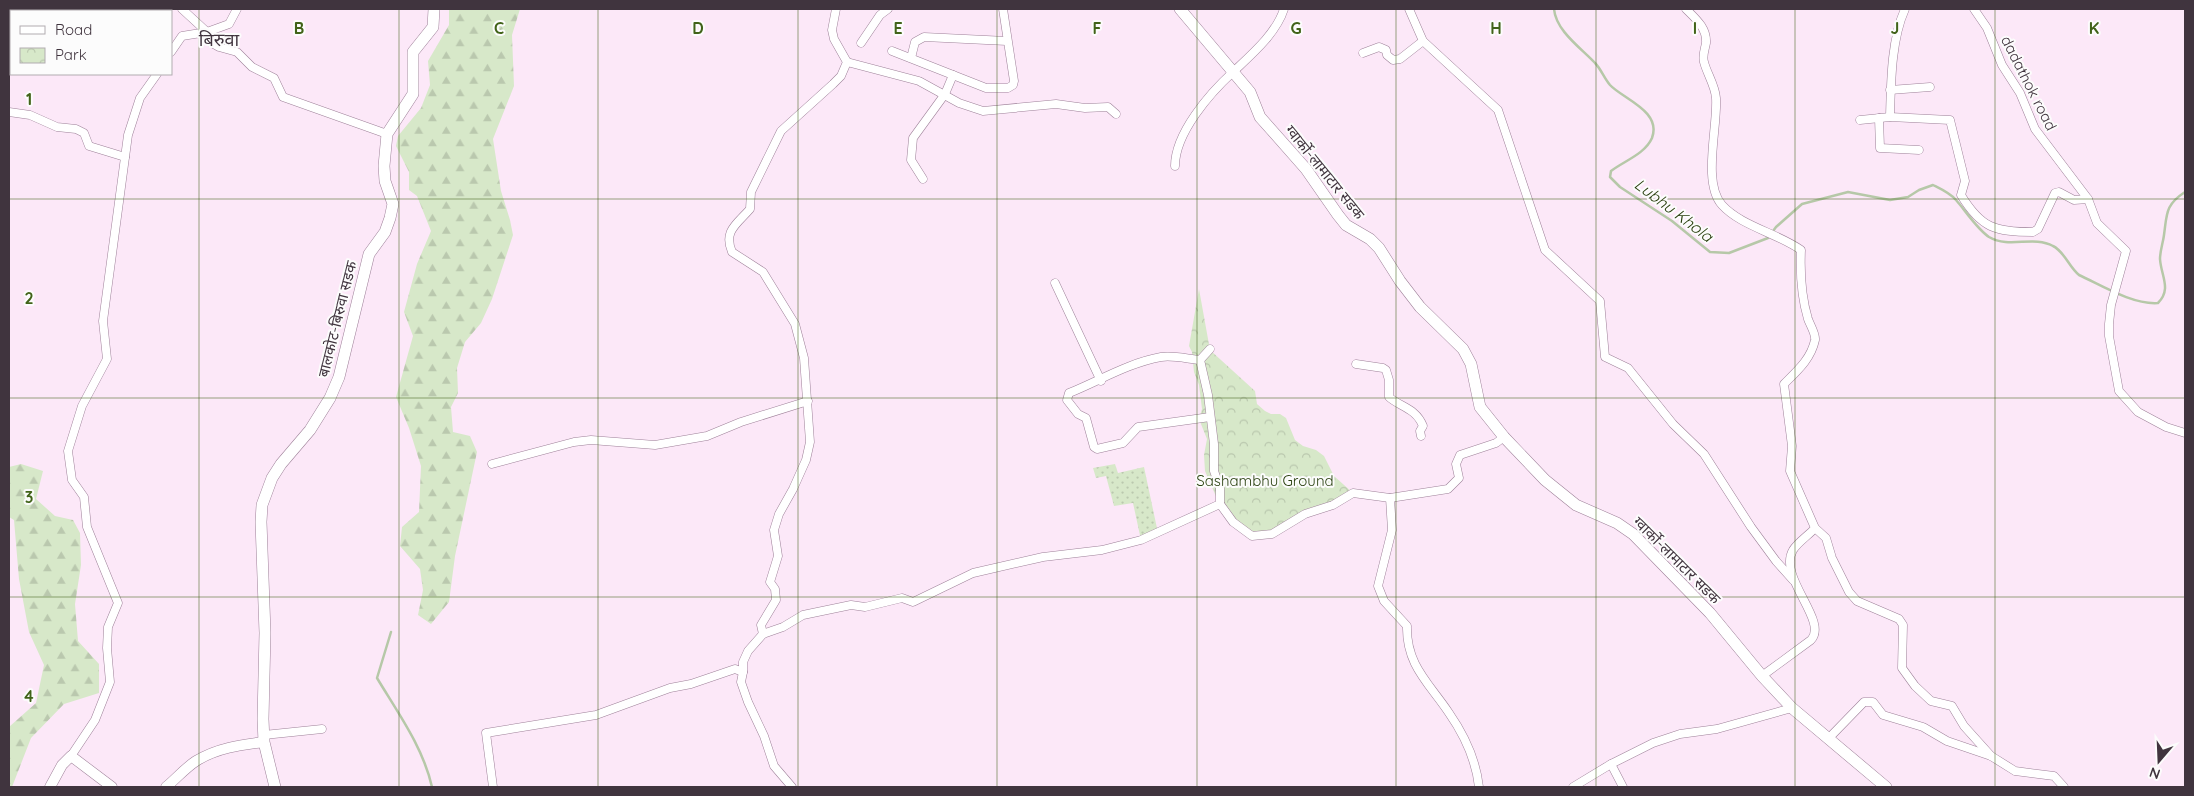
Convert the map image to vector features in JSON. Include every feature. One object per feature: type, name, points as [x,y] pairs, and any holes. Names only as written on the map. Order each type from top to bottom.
[{"type":"main road","points":[[387,134],[413,94],[413,52],[433,27],[434,9]]},
{"type":"main road","name":"ग्वार्को-लामाटार सडक","points":[[1180,9],[1232,73],[1250,92],[1260,117],[1306,169],[1346,225],[1379,248],[1400,281],[1420,307],[1463,349],[1471,364],[1480,408],[1504,437],[1545,480],[1576,505],[1618,523],[1632,534],[1710,613],[1762,676],[1792,708],[1886,787]]},
{"type":"main road","name":"बालकोट-बिरुवा सडक","points":[[275,787],[264,739],[265,633],[262,505],[272,478],[281,464],[310,430],[330,398],[339,377],[368,254],[385,232],[392,211],[393,204],[385,181],[387,134]]},
{"type":"street","points":[[182,9],[207,32],[212,43],[237,52],[252,67],[274,78],[283,97],[387,134]]},
{"type":"street","points":[[172,51],[182,36],[207,32],[229,24],[237,9]]},
{"type":"street","points":[[836,9],[832,30],[834,39],[847,62],[905,77],[945,94],[959,103],[983,111],[1056,104],[1085,108],[1108,107],[1116,114]]},
{"type":"street","points":[[861,42],[880,15],[888,9]]},
{"type":"street","points":[[892,50],[986,88],[1008,88],[1013,85],[1014,81],[1003,9]]},
{"type":"street","points":[[1175,166],[1177,148],[1202,106],[1259,47],[1284,9]]},
{"type":"street","points":[[1408,9],[1423,41],[1498,110],[1545,250],[1600,301],[1605,357],[1628,368],[1673,424],[1704,454],[1751,527],[1776,561],[1793,580],[1804,599],[1814,623],[1815,637],[1762,676]]},
{"type":"street","points":[[1686,9],[1699,22],[1706,34],[1703,60],[1716,94],[1717,118],[1712,168],[1714,190],[1723,206],[1743,221],[1768,231],[1801,250],[1801,285],[1806,312],[1816,338],[1811,352],[1802,366],[1784,384],[1792,446],[1790,471],[1815,528],[1826,538],[1832,558],[1849,592],[1857,601],[1899,619],[1903,625],[1902,668],[1914,686],[1932,701],[1952,706],[1964,726],[1991,756],[2015,772],[2054,776],[2064,787]]},
{"type":"street","points":[[1890,117],[1890,90],[1898,25],[1905,9]]},
{"type":"street","name":"dadathok road","points":[[1974,9],[1987,28],[2002,65],[2020,93],[2035,129],[2088,199],[2097,223],[2126,251],[2118,287],[2114,296],[2109,336],[2119,391],[2138,412],[2166,427],[2185,434]]},
{"type":"street","points":[[911,58],[915,42],[924,37],[1007,41]]},
{"type":"street","points":[[1363,53],[1379,47],[1386,50],[1387,55],[1393,60],[1400,60],[1423,41]]},
{"type":"street","points":[[763,634],[761,625],[776,600],[775,589],[770,582],[778,556],[774,530],[779,514],[806,460],[810,442],[808,400],[804,358],[795,324],[764,272],[732,252],[729,238],[735,224],[750,209],[751,192],[781,131],[834,84],[841,76],[847,62]]},
{"type":"street","points":[[923,179],[911,160],[913,138],[945,94],[953,74]]},
{"type":"street","points":[[50,787],[62,765],[71,756],[95,720],[110,682],[107,648],[108,627],[118,603],[87,527],[84,497],[72,480],[68,451],[82,406],[107,359],[103,321],[125,156],[133,114],[140,98],[156,75]]},
{"type":"street","points":[[1890,90],[1930,87]]},
{"type":"street","points":[[9,112],[30,115],[57,127],[76,129],[84,133],[89,146],[125,156]]},
{"type":"street","points":[[1860,120],[1890,117],[1950,120],[1965,181],[1961,195],[1972,212],[1993,229],[2033,232],[2038,229],[2055,193],[2059,192],[2074,200],[2088,199]]},
{"type":"street","points":[[1879,118],[1880,148],[1919,150]]},
{"type":"street","points":[[1055,283],[1101,381]]},
{"type":"street","points":[[1210,350],[1200,360],[1162,357],[1129,366],[1101,381],[1069,393],[1067,400],[1078,414],[1086,418],[1094,447],[1097,449],[1123,443],[1138,427],[1210,417]]},
{"type":"street","points":[[1200,360],[1208,395],[1214,444],[1214,471],[1220,488],[1220,504],[1233,522],[1252,536],[1272,534],[1305,514],[1332,505],[1353,493],[1390,498],[1448,489],[1459,478],[1456,464],[1460,455],[1496,443],[1504,437]]},
{"type":"street","points":[[1356,364],[1386,370],[1389,380],[1389,397],[1409,408],[1421,422],[1423,426],[1420,431],[1421,436]]},
{"type":"street","points":[[492,464],[574,442],[591,440],[654,445],[707,436],[741,422],[808,400]]},
{"type":"street","points":[[1390,498],[1392,530],[1378,586],[1384,601],[1407,626],[1407,639],[1420,674],[1449,712],[1465,738],[1479,787]]},
{"type":"street","points":[[792,787],[774,766],[764,736],[741,682],[743,662],[748,651],[763,634],[783,627],[804,615],[851,604],[864,607],[902,598],[914,602],[974,573],[1043,557],[1102,550],[1141,540],[1220,504]]},
{"type":"street","points":[[1793,580],[1791,557],[1793,550],[1815,528]]},
{"type":"street","points":[[493,787],[486,733],[596,715],[670,688],[691,684],[735,669],[743,672]]},
{"type":"street","points":[[1828,739],[1864,702],[1873,702],[1883,715],[1924,727],[1947,741],[1991,756]]},
{"type":"street","points":[[1573,787],[1653,742],[1680,734],[1717,729],[1792,708]]},
{"type":"street","points":[[166,787],[195,762],[210,754],[233,746],[264,739],[322,729]]},
{"type":"street","points":[[71,756],[112,787]]},
{"type":"street","points":[[1612,764],[1623,787]]},
{"type":"green space","points":[[449,9],[520,9],[512,35],[514,86],[493,139],[501,191],[513,235],[492,299],[481,323],[465,342],[457,368],[458,393],[451,407],[453,432],[470,436],[477,452],[455,556],[449,602],[431,624],[418,615],[423,590],[420,569],[400,546],[402,527],[419,512],[421,466],[409,428],[396,397],[413,336],[404,312],[417,264],[431,231],[417,196],[409,190],[409,172],[396,146],[398,136],[421,108],[430,85],[428,61],[449,25]]},
{"type":"green space","name":"Sashambhu Ground","points":[[1199,289],[1210,350],[1255,391],[1257,404],[1271,414],[1280,414],[1286,418],[1295,440],[1324,456],[1334,476],[1353,493],[1305,514],[1272,534],[1252,536],[1221,508],[1205,471],[1204,455],[1207,439],[1199,419],[1202,409],[1199,385],[1194,372],[1192,352],[1189,346]]},
{"type":"green space","points":[[21,464],[43,471],[36,499],[55,516],[73,520],[80,533],[81,565],[75,604],[78,641],[99,664],[99,693],[64,704],[31,738],[12,787],[9,787],[9,727],[36,703],[44,665],[29,632],[19,579],[14,520],[9,517],[9,467]]},
{"type":"green space","points":[[1115,464],[1118,473],[1144,467],[1158,533],[1141,540],[1133,503],[1114,506],[1106,476],[1096,478],[1093,468]]},
{"type":"waterway","name":"Lubhu Khola","points":[[1554,9],[1559,25],[1564,32],[1597,65],[1610,85],[1640,107],[1651,120],[1654,129],[1649,144],[1639,153],[1611,171],[1610,177],[1620,187],[1672,221],[1710,252],[1729,253],[1768,238],[1776,227],[1802,204],[1848,192],[1890,200],[1908,197],[1919,190],[1933,185],[1954,198],[1989,237],[2005,242],[2038,242],[2053,246],[2057,248],[2079,275],[2128,298],[2148,303],[2158,303],[2162,298],[2165,287],[2160,253],[2168,210],[2174,201],[2185,192]]},
{"type":"waterway","points":[[391,632],[377,678],[416,744],[423,758],[432,787]]},
{"type":"district","name":"बिरुवा","points":[[219,39]]}]
